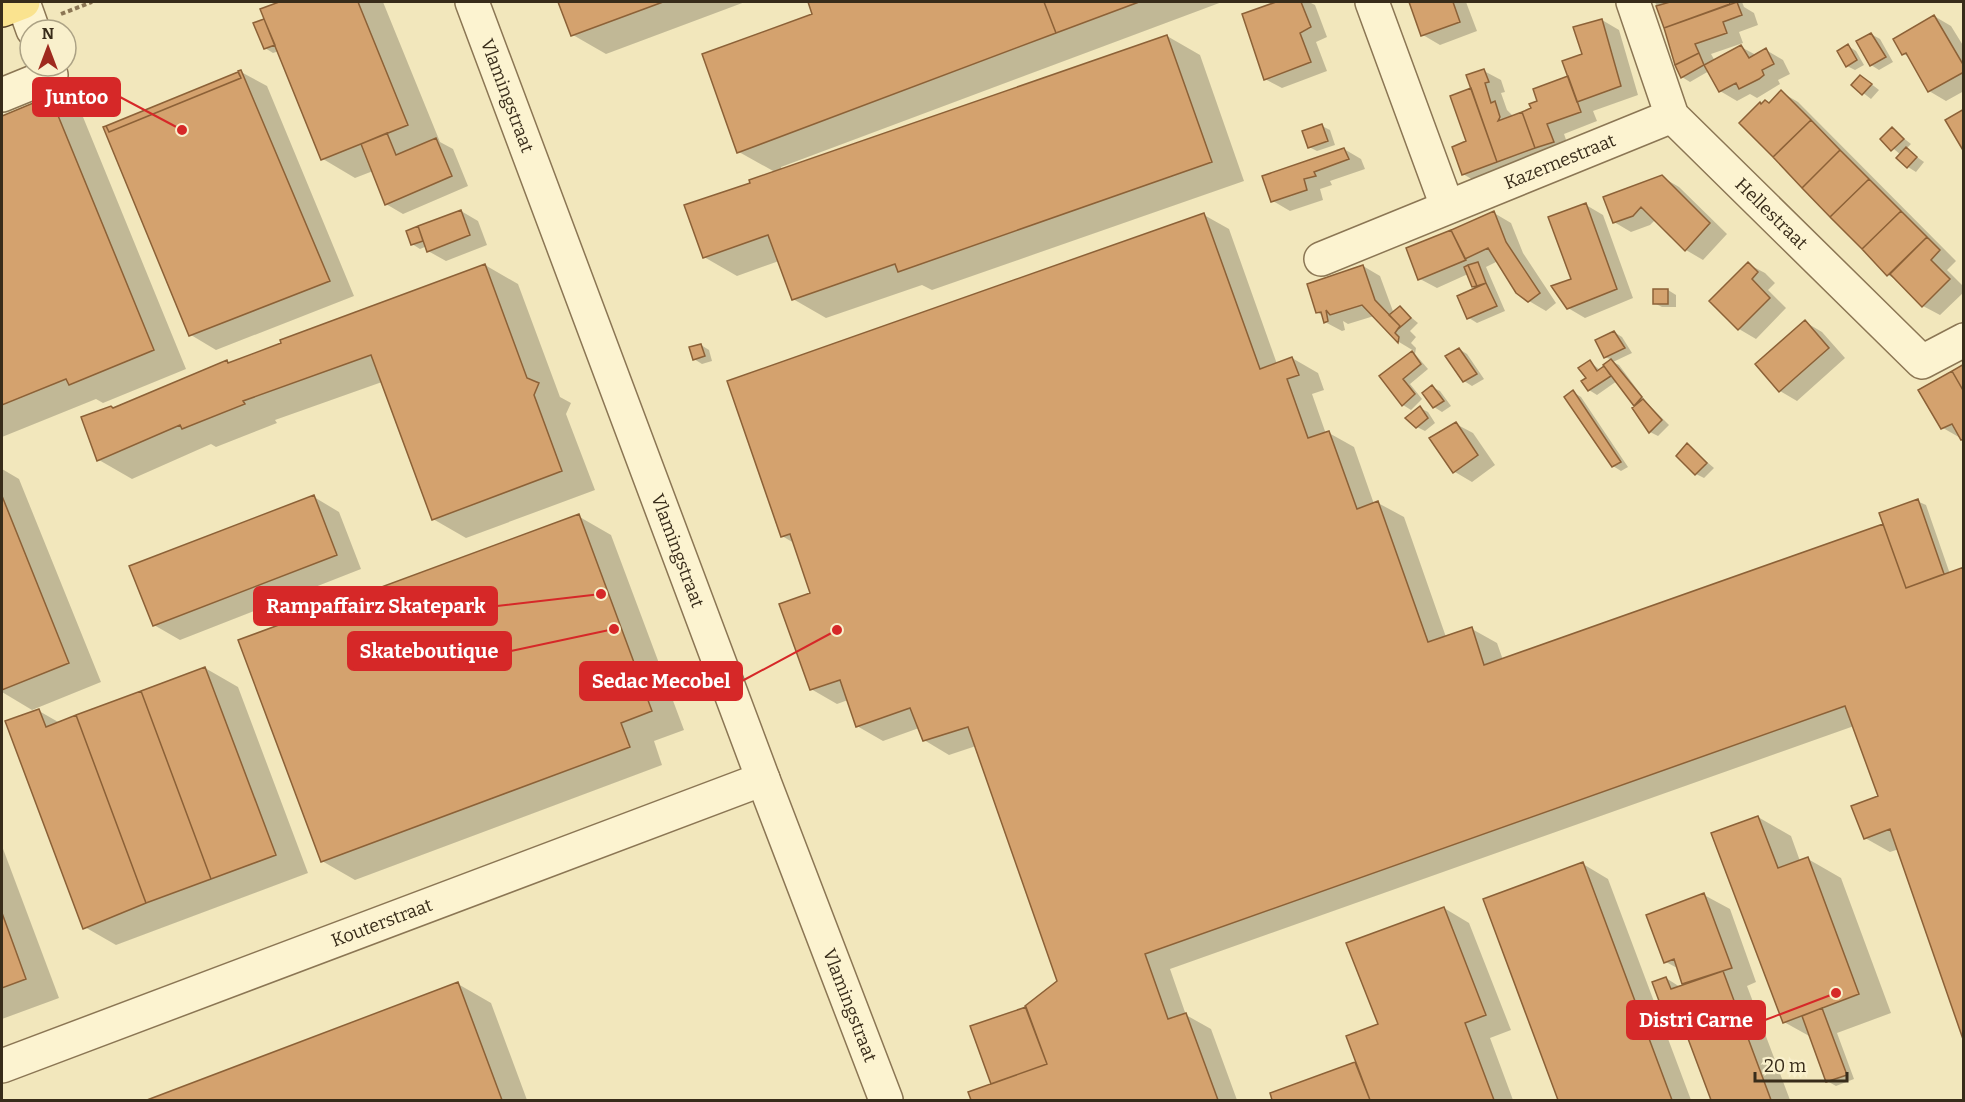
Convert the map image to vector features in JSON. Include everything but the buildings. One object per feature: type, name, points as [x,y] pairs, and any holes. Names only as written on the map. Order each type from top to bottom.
[{"type":"main road","points":[[2,10],[23,2]]},
{"type":"street","points":[[23,2],[29,18]]},
{"type":"street","name":"Vlamingstraat","points":[[472,2],[886,1101]]},
{"type":"street","points":[[1372,2],[1447,206]]},
{"type":"street","name":"Hellestraat","points":[[1633,2],[1672,116],[1922,362],[1964,340]]},
{"type":"street","points":[[2,95],[44,78]]},
{"type":"street","name":"Kazernestraat","points":[[1321,259],[1672,116]]},
{"type":"street","name":"Kouterstraat","points":[[2,1066],[763,779]]},
{"type":"place","name":"Juntoo","points":[[182,130]]},
{"type":"place","name":"Rampaffairz Skatepark","points":[[601,594]]},
{"type":"place","name":"Skateboutique","points":[[614,629]]},
{"type":"place","name":"Sedac Mecobel","points":[[837,630]]},
{"type":"place","name":"Distri Carne","points":[[1836,993]]}]
